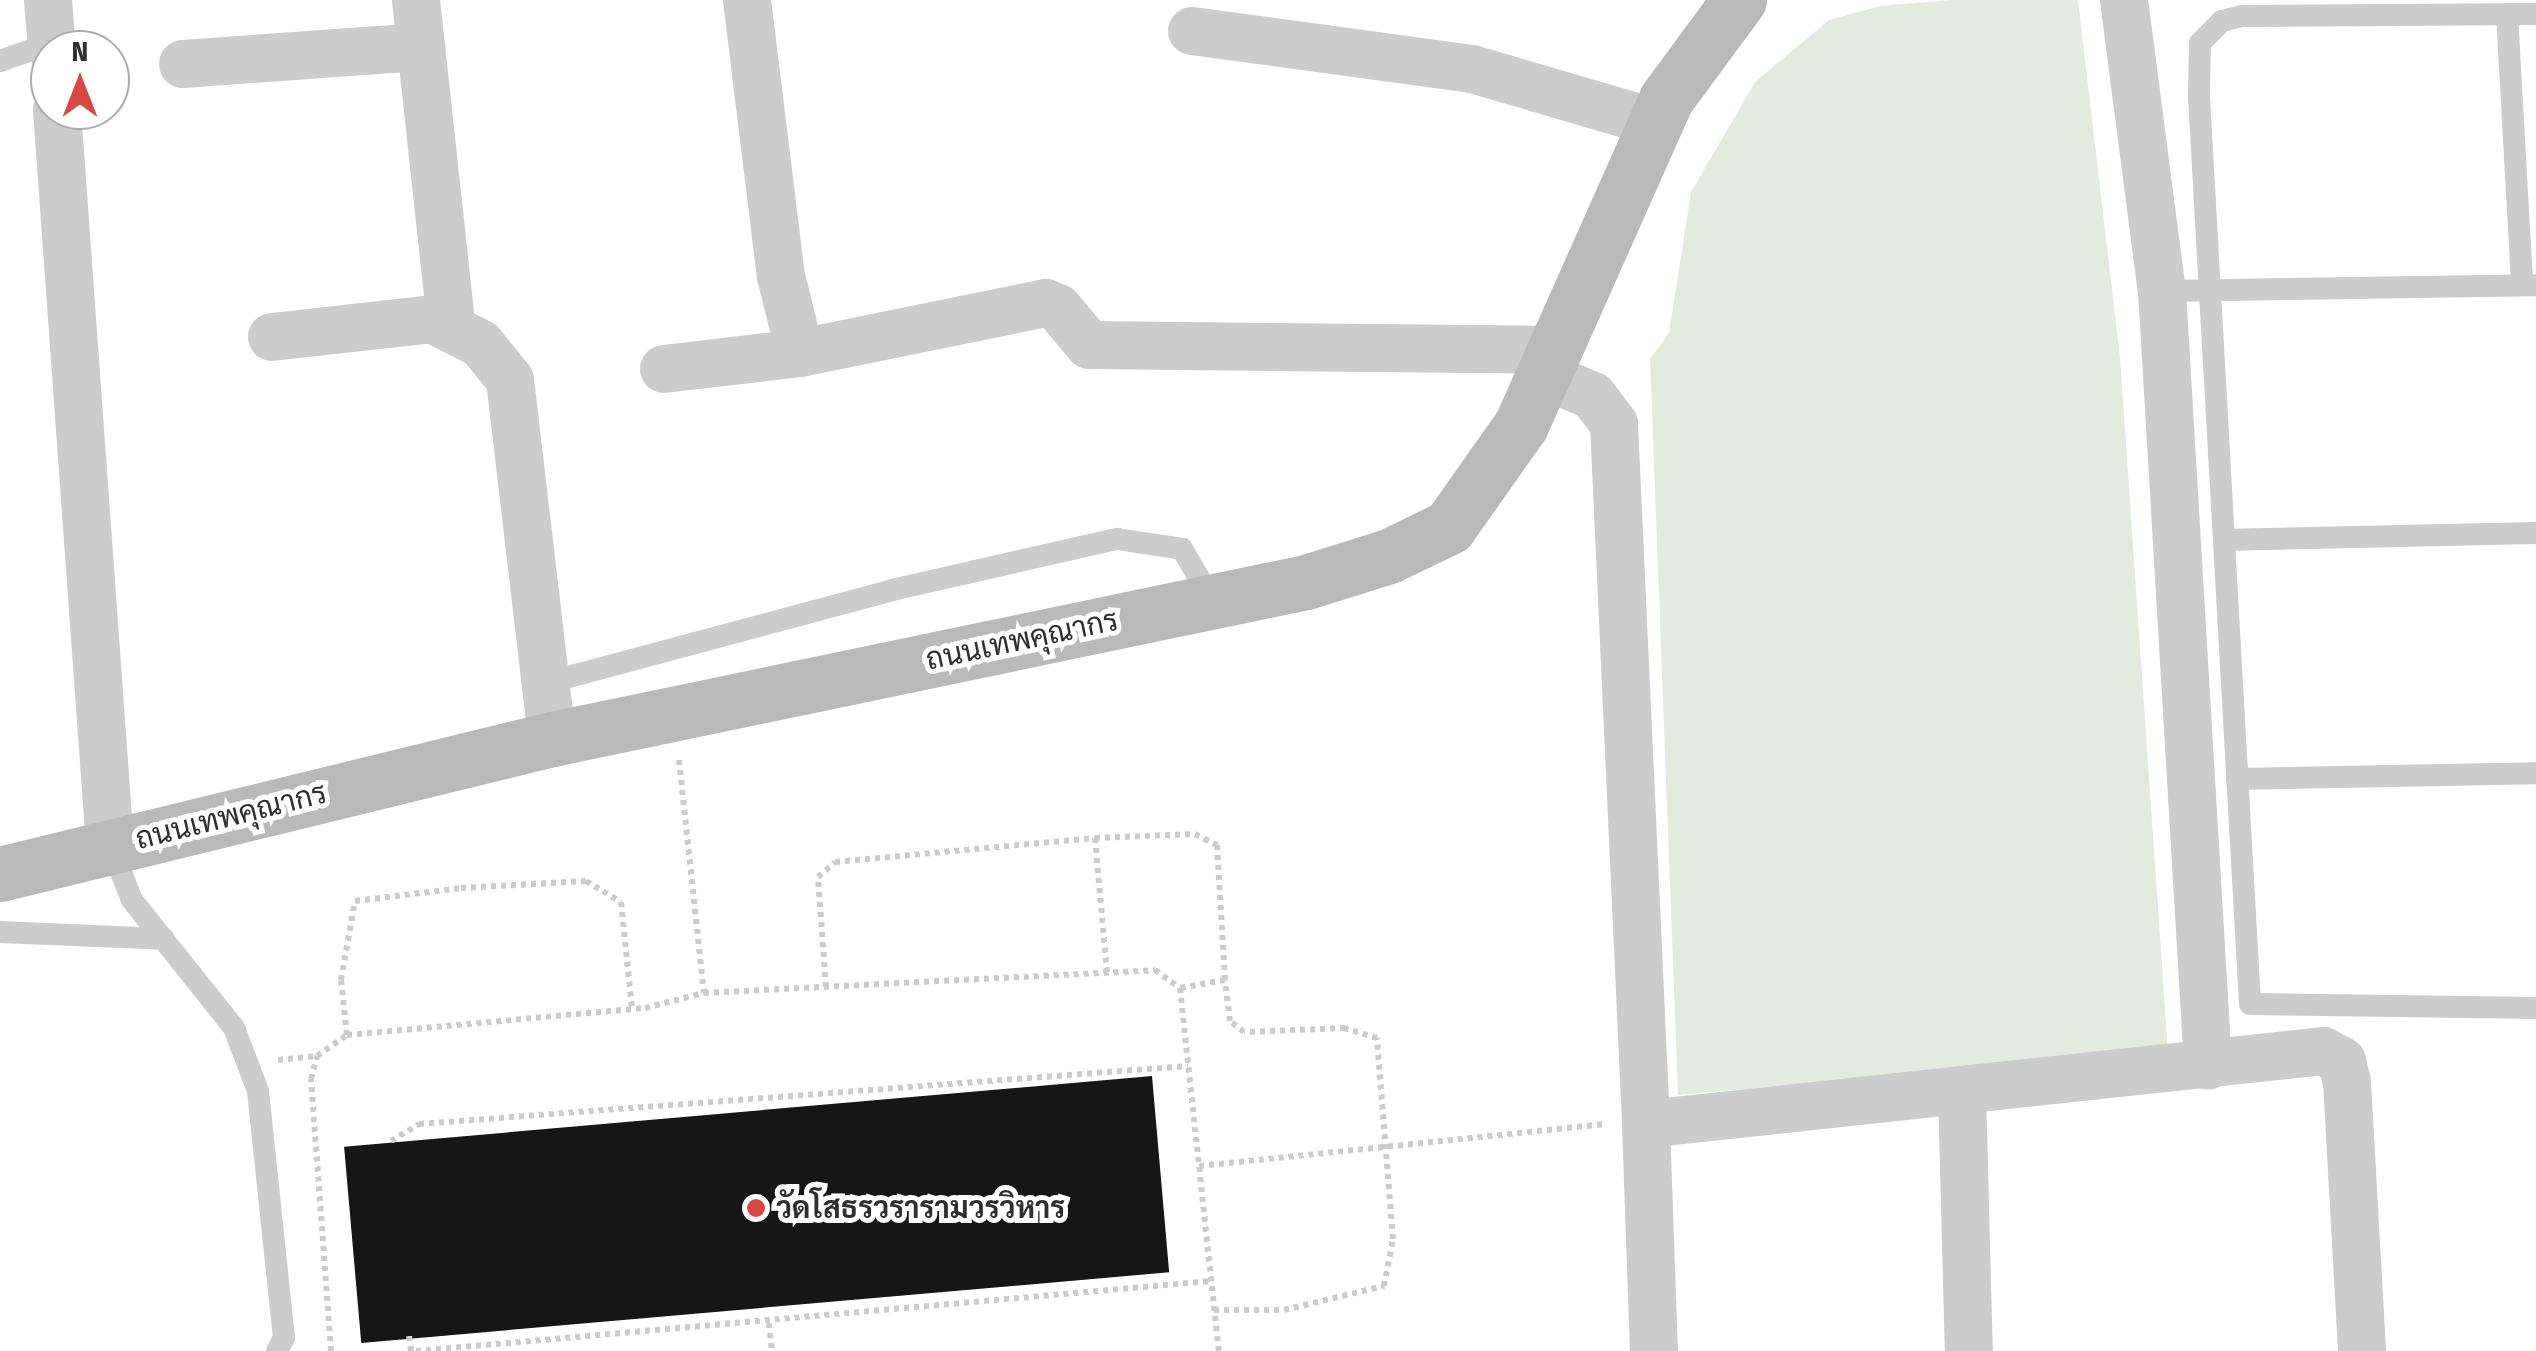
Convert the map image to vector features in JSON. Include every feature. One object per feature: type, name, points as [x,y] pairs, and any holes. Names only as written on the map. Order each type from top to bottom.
[{"type":"main road","name":"ถนนเทพคุณากร","points":[[0,874],[552,739],[1306,582],[1389,556],[1449,527],[1488,478],[1551,363],[1666,99],[1738,0]]},
{"type":"street","points":[[416,0],[452,329]]},
{"type":"street","points":[[747,0],[781,276],[800,353]]},
{"type":"street","points":[[2124,0],[2162,291],[2208,1066]]},
{"type":"street","points":[[1192,31],[1472,70],[1656,123]]},
{"type":"street","points":[[183,64],[422,48]]},
{"type":"street","points":[[58,130],[110,846]]},
{"type":"street","points":[[664,368],[800,353],[1046,303],[1058,308],[1089,345],[1551,363],[1593,396],[1614,424],[1654,1351]]},
{"type":"street","points":[[272,338],[432,318],[481,344],[510,380],[552,739]]},
{"type":"street","points":[[1646,1122],[2323,1051],[2342,1062],[2362,1351]]},
{"type":"street","points":[[1962,1091],[1969,1351]]},
{"type":"lane","points":[[2162,291],[2529,285],[2507,14]]},
{"type":"lane","points":[[2536,14],[2242,16],[2209,30],[2200,43],[2199,97],[2250,1004],[2536,1008]]},
{"type":"lane","points":[[0,61],[30,43]]},
{"type":"lane","points":[[2224,540],[2536,532]]},
{"type":"lane","points":[[546,683],[892,590],[1117,539],[1182,549],[1212,600]]},
{"type":"lane","points":[[2237,779],[2536,773]]},
{"type":"lane","points":[[110,846],[132,900],[234,1028],[258,1091],[284,1338],[277,1351]]},
{"type":"lane","points":[[0,932],[164,940]]},
{"type":"path","points":[[673,714],[704,993]]},
{"type":"path","points":[[826,987],[818,876],[835,862],[1095,838],[1195,834],[1217,845],[1230,1020],[1244,1032],[1345,1028],[1377,1038],[1390,1146],[1393,1238],[1384,1286],[1284,1310],[1214,1310]]},
{"type":"path","points":[[1095,838],[1106,972]]},
{"type":"path","points":[[346,1036],[342,980],[355,901],[461,888],[586,881],[620,902],[632,1009]]},
{"type":"path","points":[[331,1351],[311,1079],[317,1056],[346,1036],[632,1009],[704,993],[1156,970],[1180,988],[1225,980]]},
{"type":"path","points":[[1180,988],[1219,1351]]},
{"type":"path","points":[[391,1140],[420,1124],[1188,1066]]},
{"type":"path","points":[[1198,1166],[1646,1122]]},
{"type":"path","points":[[409,1336],[413,1351],[769,1323],[1211,1281]]},
{"type":"path","points":[[769,1323],[772,1351]]},
{"type":"shaded area","points":[[1950,0],[2078,0],[2120,357],[2168,1052],[1678,1095],[1650,359],[1669,333],[1691,192],[1755,82],[1829,20],[1880,6]]},
{"type":"building","name":"วัดโสธรวรารามวรวิหาร","points":[[1152,1076],[1169,1272],[361,1343],[344,1147]]},
{"type":"place","name":"วัดโสธรวรารามวรวิหาร","points":[[756,1208]]}]
